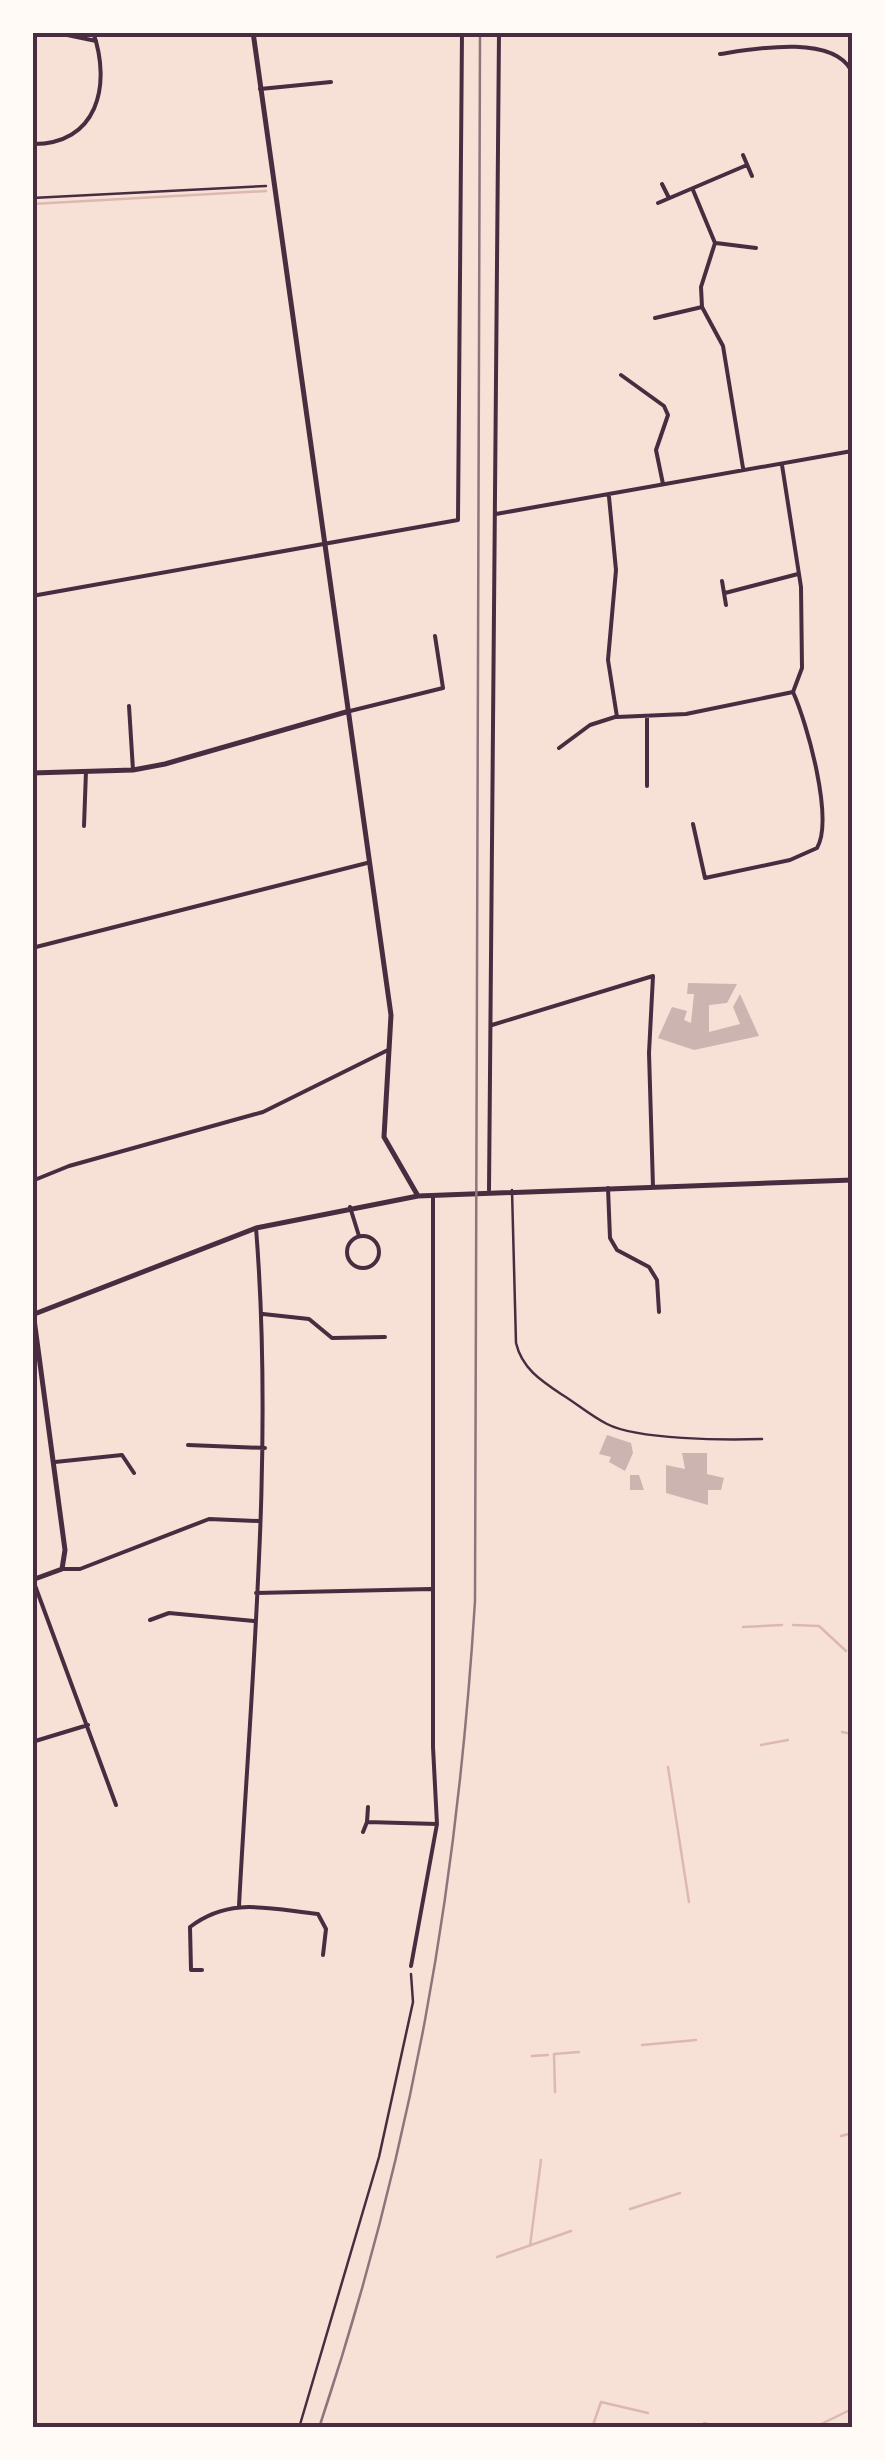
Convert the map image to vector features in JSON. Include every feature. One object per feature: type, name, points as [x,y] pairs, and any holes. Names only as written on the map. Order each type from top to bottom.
[{"type":"street","points":[[54,32],[96,41]]},
{"type":"street","points":[[32,144],[50,144],[77,135],[91,120],[98,101],[93,32]]},
{"type":"street","points":[[253,32],[391,1015],[384,1137],[418,1196]]},
{"type":"street","points":[[32,596],[458,520],[462,32]]},
{"type":"street","points":[[489,1190],[499,32]]},
{"type":"street","points":[[720,54],[790,46],[839,55],[852,68],[852,98]]},
{"type":"street","points":[[260,90],[331,82]]},
{"type":"street","points":[[743,155],[752,176]]},
{"type":"street","points":[[658,203],[747,166]]},
{"type":"street","points":[[662,184],[670,198]]},
{"type":"street","points":[[693,190],[715,242],[701,287],[702,306],[723,346],[743,468]]},
{"type":"street","points":[[715,242],[756,248]]},
{"type":"street","points":[[655,318],[702,306]]},
{"type":"street","points":[[621,375],[664,406],[668,415],[656,450],[662,484]]},
{"type":"street","points":[[496,514],[852,451]]},
{"type":"street","points":[[693,824],[698,862],[706,878],[790,860],[817,848],[824,834],[818,783],[793,692],[802,668],[798,574],[782,465]]},
{"type":"street","points":[[609,497],[616,570],[608,660],[617,717]]},
{"type":"street","points":[[725,592],[798,574]]},
{"type":"street","points":[[722,581],[726,605]]},
{"type":"street","points":[[32,773],[133,770],[443,688],[435,636]]},
{"type":"street","points":[[559,748],[590,725],[617,717],[686,714],[793,692]]},
{"type":"street","points":[[129,706],[133,770]]},
{"type":"street","points":[[647,717],[647,786]]},
{"type":"street","points":[[84,826],[86,772]]},
{"type":"street","points":[[32,948],[367,863]]},
{"type":"street","points":[[492,1025],[653,976],[649,1053],[653,1187]]},
{"type":"street","points":[[32,1181],[69,1166],[262,1112],[389,1050]]},
{"type":"street","points":[[35,1314],[256,1228],[350,1207],[489,1190],[852,1180]]},
{"type":"street","points":[[608,1188],[610,1238],[618,1250],[649,1268],[656,1280],[660,1312]]},
{"type":"street","points":[[411,1966],[437,1824],[432,1589],[433,1195]]},
{"type":"street","points":[[350,1207],[360,1236],[378,1245],[379,1256],[368,1268],[353,1265],[348,1256],[348,1246],[360,1236]]},
{"type":"street","points":[[239,1906],[265,1448],[263,1314],[256,1228]]},
{"type":"street","points":[[32,1304],[66,1550],[62,1568]]},
{"type":"street","points":[[263,1314],[309,1320],[332,1338],[384,1338]]},
{"type":"street","points":[[188,1445],[265,1448]]},
{"type":"street","points":[[55,1462],[122,1456],[134,1473]]},
{"type":"street","points":[[116,1805],[33,1580],[62,1568],[80,1569],[209,1519],[259,1521]]},
{"type":"street","points":[[256,1593],[432,1589]]},
{"type":"street","points":[[150,1620],[170,1614],[254,1621]]},
{"type":"street","points":[[32,1742],[88,1724]]},
{"type":"street","points":[[363,1832],[368,1807]]},
{"type":"street","points":[[367,1822],[437,1824]]},
{"type":"street","points":[[202,1970],[191,1970],[190,1927],[210,1912],[239,1906],[318,1914],[326,1930],[323,1954]]},
{"type":"lane","points":[[512,1190],[516,1343],[520,1359],[541,1381],[608,1425],[631,1432],[723,1440],[762,1439]]},
{"type":"path","points":[[32,198],[273,186]]},
{"type":"path","points":[[299,2428],[379,2157],[412,2002],[411,1966]]},
{"type":"building","points":[[688,983],[737,984],[727,1003],[709,1005],[709,1032],[740,1024],[733,1007],[740,994],[759,1036],[694,1050],[658,1038],[672,1007],[687,1011],[684,1020],[691,1023],[694,994],[687,994]]},
{"type":"building","points":[[607,1435],[631,1443],[633,1453],[625,1471],[609,1462],[611,1457],[599,1454]]},
{"type":"building","points":[[682,1453],[707,1453],[707,1474],[724,1478],[721,1490],[708,1490],[708,1505],[666,1493],[666,1465],[685,1469]]},
{"type":"building","points":[[630,1475],[639,1475],[644,1490],[630,1490]]},
{"type":"waterway","points":[[32,204],[266,191]]},
{"type":"waterway","points":[[743,1627],[782,1625]]},
{"type":"waterway","points":[[793,1625],[819,1626],[846,1651]]},
{"type":"waterway","points":[[842,1732],[852,1734]]},
{"type":"waterway","points":[[761,1745],[788,1740]]},
{"type":"waterway","points":[[668,1767],[689,1902]]},
{"type":"waterway","points":[[642,2045],[696,2040]]},
{"type":"waterway","points":[[555,2092],[554,2054],[579,2052]]},
{"type":"waterway","points":[[532,2056],[548,2055]]},
{"type":"waterway","points":[[841,2136],[852,2133]]},
{"type":"waterway","points":[[530,2246],[541,2160]]},
{"type":"waterway","points":[[630,2209],[680,2193]]},
{"type":"waterway","points":[[497,2257],[571,2231]]},
{"type":"waterway","points":[[592,2428],[601,2402],[648,2413]]},
{"type":"waterway","points":[[813,2428],[852,2409]]},
{"type":"waterway","points":[[704,2423],[723,2428]]},
{"type":"railway","points":[[319,2428],[380,2222],[425,2019],[456,1814],[475,1601],[480,32]]}]
